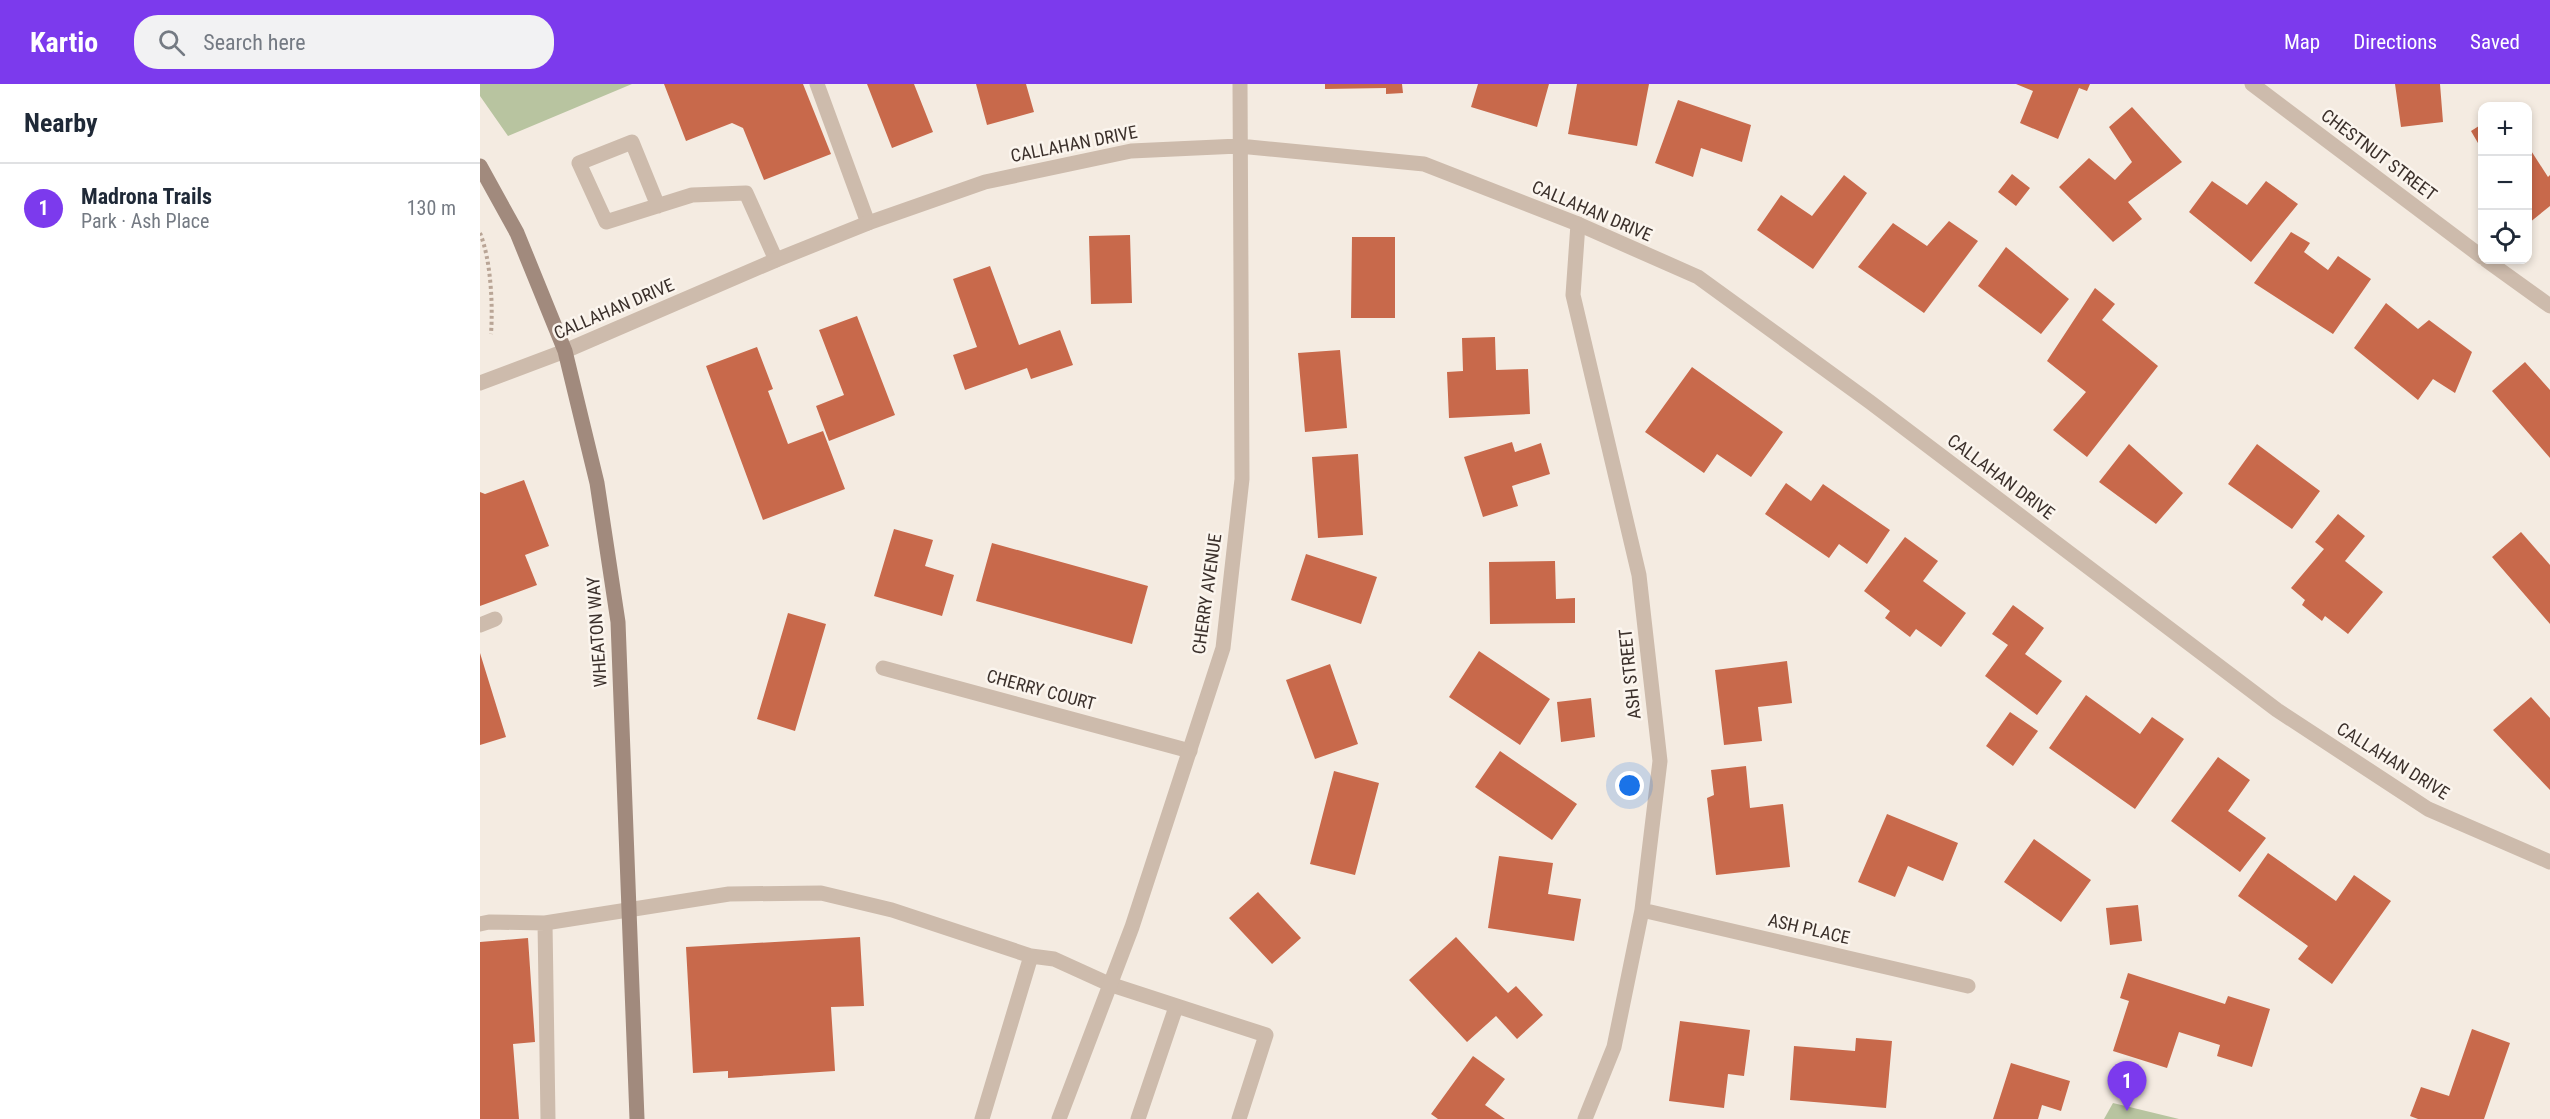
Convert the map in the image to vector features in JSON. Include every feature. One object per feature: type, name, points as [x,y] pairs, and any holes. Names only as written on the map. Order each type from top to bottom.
[{"type":"main road","name":"WHEATON WAY","points":[[480,166],[517,233],[565,351],[597,483],[618,622],[637,1119]]},
{"type":"street","points":[[817,84],[868,223]]},
{"type":"street","name":"CHERRY AVENUE","points":[[1059,1119],[1108,984],[1132,927],[1223,648],[1242,479],[1240,84]]},
{"type":"street","name":"CHESTNUT STREET","points":[[2252,84],[2478,254]]},
{"type":"street","points":[[658,206],[632,142],[579,163],[606,222],[658,206],[693,195],[746,193],[776,260]]},
{"type":"street","name":"CALLAHAN DRIVE","points":[[480,383],[565,351],[868,223],[984,182],[1131,151],[1239,146],[1424,164],[1578,224],[1698,277],[1879,409],[2277,710],[2428,809],[2550,862]]},
{"type":"street","name":"ASH STREET","points":[[1578,224],[1573,295],[1639,574],[1660,761],[1642,910],[1614,1047],[1585,1119]]},
{"type":"street","points":[[2492,264],[2550,306]]},
{"type":"street","points":[[480,625],[495,619]]},
{"type":"street","name":"CHERRY COURT","points":[[883,668],[1190,751]]},
{"type":"street","points":[[480,924],[489,922],[545,923],[729,894],[821,893],[892,910],[1031,956],[1054,960],[1108,984],[1266,1035],[1239,1119]]},
{"type":"street","name":"ASH PLACE","points":[[1642,910],[1968,986]]},
{"type":"street","points":[[545,923],[548,1119]]},
{"type":"street","points":[[982,1119],[1031,956]]},
{"type":"street","points":[[1138,1119],[1176,1007]]},
{"type":"path","points":[[480,233],[485,245],[492,316],[491,334]]},
{"type":"green space","points":[[480,84],[632,84],[508,136],[480,96]]},
{"type":"green space","points":[[2113,1103],[2179,1119],[2104,1119]]},
{"type":"building","points":[[664,84],[803,84],[831,154],[764,180],[743,128],[732,123],[686,141]]},
{"type":"building","points":[[867,84],[914,84],[933,132],[892,148]]},
{"type":"building","points":[[976,84],[1026,84],[1034,112],[987,125]]},
{"type":"building","points":[[1325,84],[1402,84],[1403,93],[1386,94],[1386,88],[1325,89]]},
{"type":"building","points":[[1478,84],[1549,84],[1537,127],[1471,107]]},
{"type":"building","points":[[1577,84],[1649,84],[1637,146],[1568,134]]},
{"type":"building","points":[[2016,84],[2090,84],[2087,91],[2079,88],[2058,139],[2020,123],[2033,91]]},
{"type":"building","points":[[2395,84],[2440,84],[2443,122],[2401,127]]},
{"type":"building","points":[[1678,100],[1751,125],[1742,162],[1701,148],[1693,177],[1655,163]]},
{"type":"building","points":[[2132,107],[2182,162],[2128,202],[2142,219],[2113,242],[2059,187],[2089,158],[2115,180],[2132,162],[2109,127]]},
{"type":"building","points":[[2478,127],[2478,143],[2471,131]]},
{"type":"building","points":[[2532,152],[2548,177],[2550,175],[2550,206],[2532,221]]},
{"type":"building","points":[[2012,174],[2030,188],[2016,206],[1998,192]]},
{"type":"building","points":[[1844,175],[1867,193],[1813,269],[1757,230],[1781,195],[1812,216]]},
{"type":"building","points":[[2212,181],[2247,205],[2266,181],[2298,204],[2251,262],[2189,212]]},
{"type":"building","points":[[1949,221],[1978,241],[1924,313],[1858,267],[1893,223],[1927,246]]},
{"type":"building","points":[[2291,232],[2310,243],[2304,252],[2328,270],[2338,256],[2371,279],[2333,334],[2254,283]]},
{"type":"building","points":[[1130,235],[1132,303],[1091,304],[1089,236]]},
{"type":"building","points":[[1352,237],[1395,237],[1395,318],[1351,318]]},
{"type":"building","points":[[2006,247],[2069,299],[2041,334],[1978,286]]},
{"type":"building","points":[[990,266],[1019,345],[1060,330],[1073,365],[1031,379],[1027,368],[965,390],[953,355],[977,347],[953,279]]},
{"type":"building","points":[[2095,288],[2115,304],[2102,320],[2158,366],[2087,457],[2053,430],[2086,392],[2047,361]]},
{"type":"building","points":[[2386,303],[2418,329],[2429,320],[2472,352],[2455,393],[2433,379],[2418,400],[2354,348]]},
{"type":"building","points":[[857,316],[895,415],[829,441],[816,406],[844,395],[819,330]]},
{"type":"building","points":[[1495,337],[1496,370],[1528,369],[1530,414],[1449,418],[1447,372],[1463,371],[1462,338]]},
{"type":"building","points":[[757,347],[773,389],[768,391],[788,444],[823,431],[845,489],[763,520],[706,366]]},
{"type":"building","points":[[1340,350],[1347,428],[1305,432],[1298,353]]},
{"type":"building","points":[[2525,362],[2550,390],[2550,458],[2492,391]]},
{"type":"building","points":[[1692,367],[1783,432],[1751,477],[1717,454],[1704,473],[1645,432]]},
{"type":"building","points":[[1512,442],[1515,452],[1541,443],[1550,474],[1512,486],[1518,506],[1483,517],[1464,457]]},
{"type":"building","points":[[2129,444],[2183,493],[2156,524],[2099,482]]},
{"type":"building","points":[[2257,444],[2320,491],[2292,529],[2228,484]]},
{"type":"building","points":[[1358,454],[1363,535],[1318,538],[1312,457]]},
{"type":"building","points":[[524,480],[549,546],[525,555],[537,585],[480,606],[480,492],[485,494]]},
{"type":"building","points":[[1786,483],[1811,501],[1823,484],[1890,530],[1867,564],[1839,544],[1829,558],[1765,514]]},
{"type":"building","points":[[2338,514],[2365,536],[2345,561],[2383,592],[2348,634],[2325,616],[2322,621],[2302,605],[2305,600],[2291,588],[2324,549],[2315,542]]},
{"type":"building","points":[[894,529],[933,540],[925,566],[954,575],[942,616],[874,596]]},
{"type":"building","points":[[2521,532],[2550,565],[2550,624],[2492,557]]},
{"type":"building","points":[[1905,537],[1938,561],[1923,581],[1966,613],[1941,647],[1916,629],[1910,637],[1885,618],[1890,611],[1864,591]]},
{"type":"building","points":[[992,543],[1148,586],[1132,644],[976,601]]},
{"type":"building","points":[[1306,554],[1377,577],[1361,624],[1291,600]]},
{"type":"building","points":[[1555,561],[1556,599],[1575,598],[1575,623],[1490,624],[1489,562]]},
{"type":"building","points":[[2013,605],[2044,628],[2025,654],[2062,681],[2037,715],[1985,676],[2008,645],[1992,634]]},
{"type":"building","points":[[788,613],[826,624],[795,731],[757,719]]},
{"type":"building","points":[[1479,651],[1550,699],[1520,745],[1449,697]]},
{"type":"building","points":[[480,653],[506,737],[480,745]]},
{"type":"building","points":[[1787,661],[1792,703],[1758,707],[1762,741],[1724,745],[1715,670]]},
{"type":"building","points":[[1330,664],[1358,744],[1315,759],[1286,680]]},
{"type":"building","points":[[2086,695],[2140,734],[2152,717],[2184,739],[2135,809],[2049,748]]},
{"type":"building","points":[[2531,697],[2550,718],[2550,790],[2493,730]]},
{"type":"building","points":[[1591,698],[1595,737],[1561,742],[1557,702]]},
{"type":"building","points":[[2010,712],[2038,731],[2013,766],[1986,746]]},
{"type":"building","points":[[1500,751],[1577,804],[1552,840],[1475,787]]},
{"type":"building","points":[[2218,757],[2250,780],[2228,811],[2266,838],[2240,872],[2171,821]]},
{"type":"building","points":[[1746,766],[1750,808],[1783,804],[1790,867],[1716,875],[1707,798],[1714,795],[1711,770]]},
{"type":"building","points":[[1334,771],[1379,783],[1355,875],[1310,864]]},
{"type":"building","points":[[1887,814],[1958,843],[1943,881],[1908,866],[1895,897],[1858,882]]},
{"type":"building","points":[[2034,839],[2091,880],[2061,922],[2004,882]]},
{"type":"building","points":[[2268,853],[2336,901],[2354,875],[2391,901],[2332,984],[2298,959],[2308,946],[2238,896]]},
{"type":"building","points":[[1499,856],[1553,863],[1548,894],[1581,899],[1574,941],[1488,928]]},
{"type":"building","points":[[1258,892],[1301,938],[1272,964],[1229,918]]},
{"type":"building","points":[[2138,905],[2142,941],[2110,945],[2106,908]]},
{"type":"building","points":[[860,937],[864,1006],[831,1007],[835,1071],[728,1078],[728,1071],[693,1073],[686,947]]},
{"type":"building","points":[[1456,937],[1508,993],[1516,986],[1543,1015],[1517,1039],[1496,1016],[1467,1042],[1409,980]]},
{"type":"building","points":[[528,938],[535,1042],[513,1044],[519,1119],[480,1119],[480,942]]},
{"type":"building","points":[[2128,973],[2225,1004],[2228,996],[2270,1009],[2252,1067],[2217,1056],[2220,1045],[2179,1032],[2167,1068],[2113,1051],[2129,1001],[2120,998]]},
{"type":"building","points":[[1680,1021],[1750,1030],[1744,1076],[1728,1074],[1724,1108],[1669,1101]]},
{"type":"building","points":[[2472,1029],[2510,1043],[2484,1119],[2418,1119],[2410,1116],[2421,1087],[2449,1096]]},
{"type":"building","points":[[1856,1038],[1892,1041],[1886,1108],[1790,1100],[1794,1046],[1855,1051]]},
{"type":"building","points":[[1473,1056],[1505,1079],[1485,1105],[1505,1119],[1438,1119],[1431,1114]]},
{"type":"building","points":[[2011,1063],[2070,1081],[2061,1111],[2042,1105],[2038,1119],[1993,1119]]},
{"type":"place","name":"Madrona Trails","points":[[2127,1111]]}]
